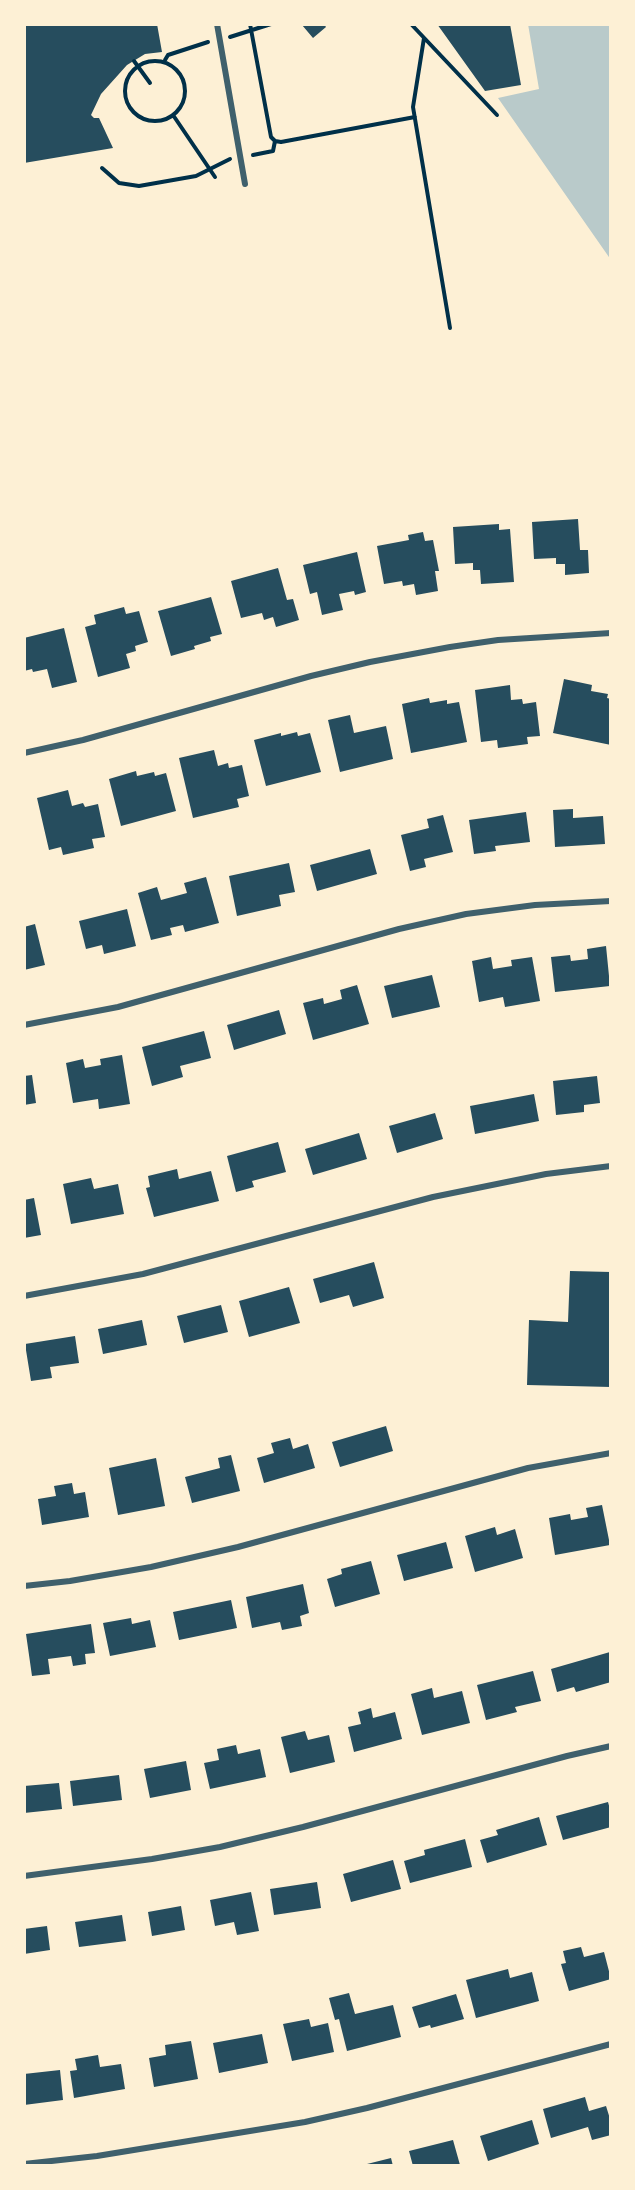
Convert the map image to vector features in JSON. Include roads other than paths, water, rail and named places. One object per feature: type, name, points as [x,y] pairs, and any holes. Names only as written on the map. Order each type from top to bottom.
[{"type":"street","points":[[217,24],[245,184]]},
{"type":"street","points":[[24,753],[83,740],[311,676],[370,662],[498,640],[611,633]]},
{"type":"street","points":[[24,1025],[118,1007],[421,924],[466,914],[535,905],[611,901]]},
{"type":"street","points":[[24,1296],[143,1274],[433,1197],[546,1174],[611,1166]]},
{"type":"street","points":[[24,1587],[151,1567],[238,1547],[528,1468],[611,1453]]},
{"type":"street","points":[[24,1876],[152,1859],[220,1847],[611,1746]]},
{"type":"street","points":[[24,2164],[97,2156],[305,2122],[401,2100],[611,2044]]}]
